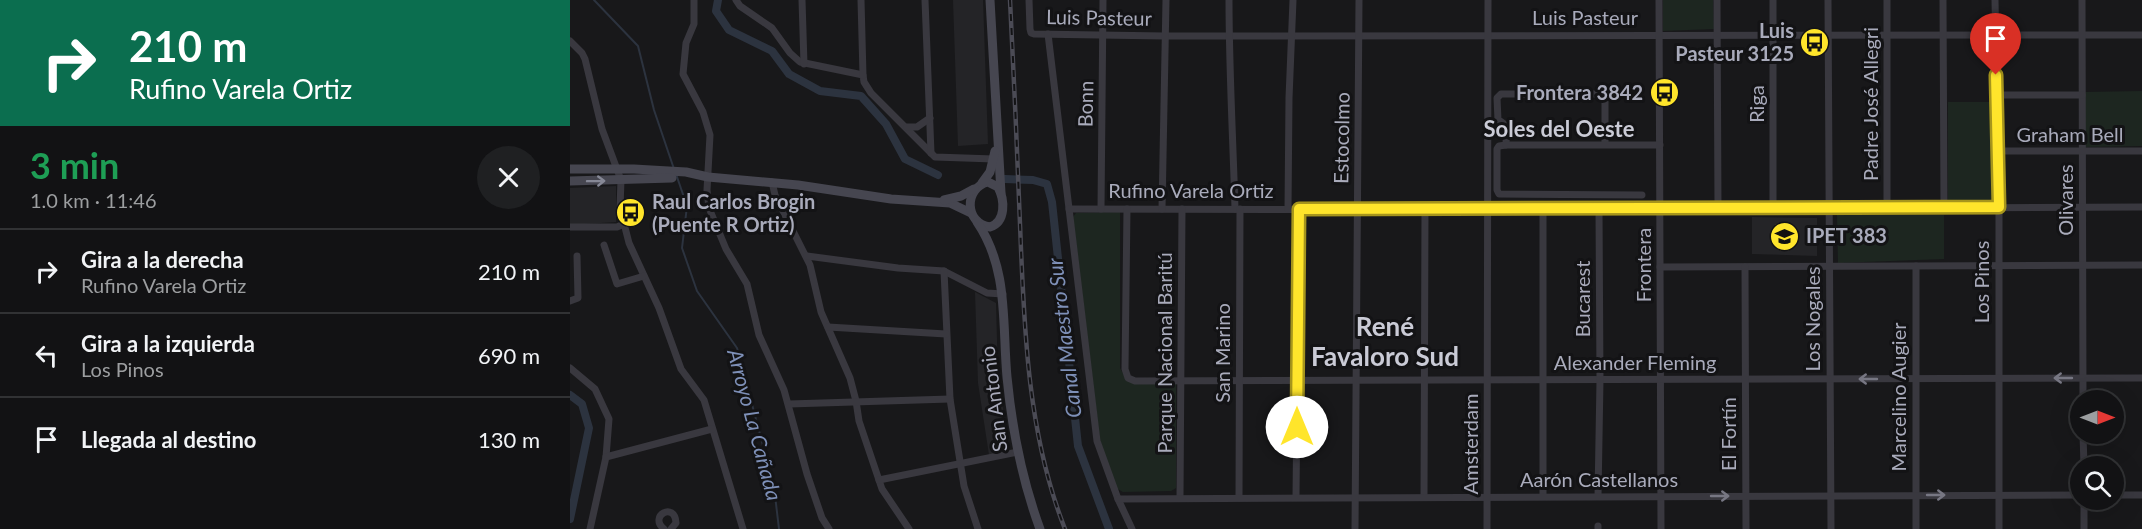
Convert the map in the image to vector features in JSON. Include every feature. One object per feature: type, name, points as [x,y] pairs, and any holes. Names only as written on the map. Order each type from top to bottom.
[{"type":"main road","points":[[570,181],[686,175],[772,183],[891,199],[935,201],[957,205],[971,213],[983,226],[990,227],[997,224],[1002,211],[990,0]]},
{"type":"main road","points":[[971,213],[971,198],[990,172],[994,159],[996,128]]},
{"type":"main road","points":[[570,169],[618,169],[665,175]]},
{"type":"main road","points":[[935,201],[961,196],[988,182],[995,184],[1001,193]]},
{"type":"main road","name":"San Antonio","points":[[977,222],[997,261]]},
{"type":"main road","name":"San Antonio","points":[[997,224],[994,241],[1003,294],[1007,378],[1018,452],[1040,529]]},
{"type":"street","points":[[694,0],[694,24],[686,44],[683,74],[703,112],[708,128],[710,144],[705,177],[710,208],[726,249],[747,284],[759,335],[781,382],[807,474],[822,518],[829,529]]},
{"type":"street","points":[[736,0],[740,6],[771,28],[795,58],[804,64],[863,75]]},
{"type":"street","points":[[802,0],[804,64]]},
{"type":"street","points":[[861,0],[863,75],[864,82],[872,93],[931,153],[940,158],[994,159]]},
{"type":"street","points":[[925,0],[931,153]]},
{"type":"street","name":"Luis Pasteur","points":[[1029,0],[1030,29],[1034,34],[1165,36],[2142,34]]},
{"type":"street","name":"Bonn","points":[[1101,209],[1103,0]]},
{"type":"street","points":[[1162,209],[1166,0]]},
{"type":"street","name":"San Marino","points":[[1229,0],[1237,208],[1239,497]]},
{"type":"street","points":[[1288,209],[1293,0]]},
{"type":"street","name":"Estocolmo","points":[[1355,529],[1359,0]]},
{"type":"street","name":"Amsterdam","points":[[1487,529],[1488,0]]},
{"type":"street","name":"Frontera","points":[[1659,0],[1661,529]]},
{"type":"street","points":[[1717,0],[1718,208]]},
{"type":"street","name":"Riga","points":[[1773,0],[1773,208]]},
{"type":"street","name":"Los Nogales","points":[[1828,0],[1831,529]]},
{"type":"street","name":"Padre José Allegri","points":[[1887,0],[1887,208]]},
{"type":"street","points":[[1943,0],[1944,208]]},
{"type":"street","name":"Los Pinos","points":[[1995,0],[1999,207],[1999,529]]},
{"type":"street","name":"Olivares","points":[[2082,0],[2083,390]]},
{"type":"street","points":[[1048,34],[1097,441],[1118,499],[1132,529]]},
{"type":"street","points":[[570,41],[585,59],[602,129],[618,169],[621,180],[620,208],[629,243],[659,308],[681,369],[704,400],[743,529]]},
{"type":"street","points":[[1506,145],[1506,126],[1497,118],[1497,98],[1501,94],[1604,96],[1605,144]]},
{"type":"street","points":[[1997,95],[2082,95]]},
{"type":"street","points":[[907,127],[917,127],[930,118]]},
{"type":"street","points":[[1642,195],[1502,195],[1497,190],[1497,149],[1499,146],[1506,145],[1660,145]]},
{"type":"street","name":"Graham Bell","points":[[1997,151],[2142,151]]},
{"type":"street","points":[[772,183],[775,195],[807,256],[821,312],[842,358],[856,401],[859,422],[879,480],[886,496],[909,529]]},
{"type":"street","name":"Rufino Varela Ortiz","points":[[1069,209],[1599,210],[2142,207]]},
{"type":"street","name":"Parque Nacional Baritú","points":[[1180,498],[1182,208]]},
{"type":"street","name":"Alexander Fleming","points":[[1127,209],[1125,369],[1128,378],[1134,381],[2142,378]]},
{"type":"street","points":[[1296,497],[1299,209]]},
{"type":"street","points":[[1424,497],[1425,209]]},
{"type":"street","points":[[1543,496],[1544,209]]},
{"type":"street","name":"Bucarest","points":[[1598,496],[1599,210]]},
{"type":"street","points":[[570,226],[617,227],[624,224]]},
{"type":"street","points":[[604,245],[615,283],[620,285],[644,276]]},
{"type":"street","points":[[570,301],[578,298],[577,256]]},
{"type":"street","points":[[807,256],[898,268],[944,270],[987,293],[1003,294]]},
{"type":"street","points":[[1660,267],[2142,265]]},
{"type":"street","name":"Marcelino Augier","points":[[1916,266],[1916,529]]},
{"type":"street","name":"El Fortín","points":[[1745,267],[1746,529]]},
{"type":"street","points":[[944,270],[950,399],[964,486],[978,529]]},
{"type":"street","points":[[828,327],[946,334]]},
{"type":"street","points":[[570,368],[595,389],[608,415],[609,423],[606,457],[590,529]]},
{"type":"street","points":[[789,405],[950,399]]},
{"type":"street","points":[[606,457],[712,429]]},
{"type":"street","points":[[879,480],[1018,452]]},
{"type":"street","name":"Aarón Castellanos","points":[[1118,499],[2070,495]]},
{"type":"street","points":[[2124,495],[2142,495]]},
{"type":"street","points":[[2084,510],[2084,529]]},
{"type":"street","points":[[664,529],[658,520],[661,515],[669,512],[676,520],[675,526],[671,529]]},
{"type":"shaded area","points":[[953,0],[983,0],[988,144],[958,146]]},
{"type":"shaded area","points":[[1663,0],[1713,0],[1714,29],[1663,31]]},
{"type":"shaded area","points":[[2142,91],[2142,146],[2085,147],[2085,92]]},
{"type":"shaded area","points":[[1948,102],[1993,102],[1993,201],[1948,202]]},
{"type":"shaded area","points":[[616,186],[616,222],[570,225],[570,188]]},
{"type":"shaded area","points":[[1120,212],[1120,368],[1125,377],[1176,383],[1176,488],[1171,491],[1123,492],[1116,488],[1100,440],[1073,217],[1076,213]]},
{"type":"shaded area","points":[[1837,215],[1944,215],[1944,259],[1838,263]]},
{"type":"shaded area","name":"IPET 383","points":[[1752,217],[1817,218],[1817,256],[1752,254]]},
{"type":"shaded area","points":[[975,292],[996,303],[998,378],[1010,451],[989,455],[978,383]]},
{"type":"waterway","name":"Arroyo La Cañada","points":[[594,0],[638,46],[654,110],[674,169]]},
{"type":"waterway","name":"Canal Maestro Sur","points":[[718,0],[716,11],[729,30],[772,51],[789,74],[820,91],[861,96],[886,124],[905,159],[938,175]]},
{"type":"waterway","name":"Arroyo La Cañada","points":[[676,174],[687,206],[682,248],[697,291],[737,348],[774,487],[779,529]]},
{"type":"waterway","name":"Canal Maestro Sur","points":[[1005,179],[1033,180],[1047,184],[1052,202],[1078,446],[1109,529]]},
{"type":"waterway","name":"Canal Maestro Sur","points":[[570,395],[582,404],[589,428],[570,519]]},
{"type":"railway","points":[[1010,0],[1023,301],[1030,379],[1042,455],[1065,529]]},
{"type":"place","name":"Luis Pasteur 3125","points":[[1815,42]]},
{"type":"place","name":"Frontera 3842","points":[[1664,93]]},
{"type":"place","name":"Raul Carlos Brogin (Puente R Ortiz)","points":[[631,213]]},
{"type":"place","name":"IPET 383","points":[[1785,236]]},
{"type":"district","name":"Soles del Oeste","points":[[1559,129]]},
{"type":"district","name":"René Favaloro Sud","points":[[1385,342]]},
{"type":"route","points":[[1297,427],[1299,209],[1599,210],[1999,207],[1996,75]]}]
